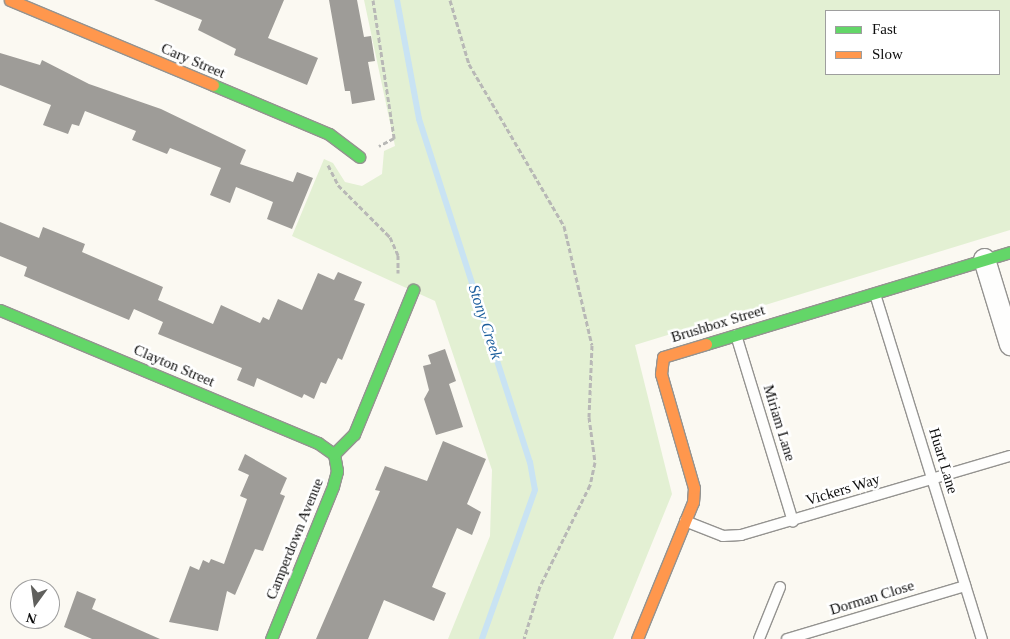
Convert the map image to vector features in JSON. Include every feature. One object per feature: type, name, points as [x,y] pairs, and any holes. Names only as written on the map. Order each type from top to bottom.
[{"type":"street","name":"Cary Street","points":[[10,0],[328,134],[359,157]]},
{"type":"street","name":"Brushbox Street","points":[[637,639],[685,521],[694,488],[661,374],[663,357],[1010,252]]},
{"type":"street","points":[[984,259],[1010,344]]},
{"type":"street","points":[[334,454],[354,434],[413,290]]},
{"type":"street","name":"Clayton Street","points":[[0,310],[318,443],[334,454]]},
{"type":"street","name":"Camperdown Avenue","points":[[271,639],[333,486],[337,471],[334,454]]},
{"type":"lane","name":"Huart Lane","points":[[874,293],[982,639]]},
{"type":"lane","name":"Miriam Lane","points":[[736,334],[793,521]]},
{"type":"lane","name":"Vickers Way","points":[[685,521],[723,536],[793,521],[1010,456]]},
{"type":"lane","name":"Dorman Close","points":[[787,639],[965,586]]},
{"type":"lane","points":[[759,639],[780,587]]},
{"type":"path","points":[[359,157],[394,138],[373,0]]},
{"type":"path","points":[[450,0],[469,64],[564,226],[592,345],[589,418],[595,462],[590,485],[540,586],[524,639]]},
{"type":"path","points":[[325,158],[338,185],[390,237],[398,255],[396,280]]},
{"type":"green space","points":[[364,0],[1010,0],[1010,230],[635,345],[672,494],[613,639],[448,639],[490,536],[492,470],[435,301],[292,236],[324,159],[333,163],[345,182],[362,186],[382,174],[384,151],[395,146]]},
{"type":"building","points":[[154,0],[284,0],[268,38],[318,58],[307,85],[234,55],[236,49],[198,30],[202,20]]},
{"type":"building","points":[[329,0],[357,0],[364,37],[371,36],[375,61],[368,62],[375,100],[352,104],[350,91],[345,91]]},
{"type":"building","points":[[0,53],[40,65],[42,60],[89,84],[161,109],[246,150],[240,164],[293,182],[297,172],[313,178],[292,229],[267,219],[273,202],[236,187],[230,203],[210,195],[221,168],[170,148],[167,154],[132,140],[136,131],[85,111],[79,126],[72,124],[68,134],[43,125],[51,105],[0,85]]},
{"type":"building","points":[[0,222],[39,238],[43,227],[85,244],[82,252],[163,287],[158,300],[213,324],[221,305],[260,323],[263,317],[269,320],[278,299],[302,310],[318,273],[334,280],[338,272],[362,282],[354,300],[365,304],[342,360],[338,358],[326,384],[321,382],[314,399],[304,394],[302,398],[257,378],[254,387],[237,380],[242,368],[158,334],[163,322],[134,309],[129,320],[24,276],[27,267],[0,256]]},
{"type":"building","points":[[445,349],[456,381],[449,384],[463,427],[436,435],[424,399],[429,390],[423,366],[431,364],[428,355]]},
{"type":"building","points":[[443,441],[486,459],[467,504],[481,512],[472,535],[457,528],[432,587],[446,593],[434,621],[384,600],[368,639],[316,639],[380,491],[375,490],[385,466],[427,481]]},
{"type":"building","points":[[245,454],[287,478],[280,494],[285,496],[263,551],[255,549],[235,595],[227,591],[218,631],[169,622],[190,566],[199,570],[203,560],[209,563],[211,559],[224,564],[247,499],[240,496],[249,475],[238,470]]},
{"type":"building","points":[[77,591],[96,599],[92,609],[160,639],[92,639],[64,627]]},
{"type":"waterway","name":"Stony Creek","points":[[397,0],[419,119],[530,462],[535,490],[482,639]]},
{"type":"traffic: fast","points":[[213,85],[329,134],[359,157]]},
{"type":"traffic: fast","points":[[706,344],[1010,252]]},
{"type":"traffic: fast","points":[[271,639],[333,486],[337,471],[334,454],[354,434],[413,290]]},
{"type":"traffic: fast","points":[[0,310],[318,443],[334,454]]},
{"type":"traffic: slow","points":[[10,0],[213,85]]},
{"type":"traffic: slow","points":[[637,639],[693,502],[694,488],[661,374],[663,357],[706,344]]}]
